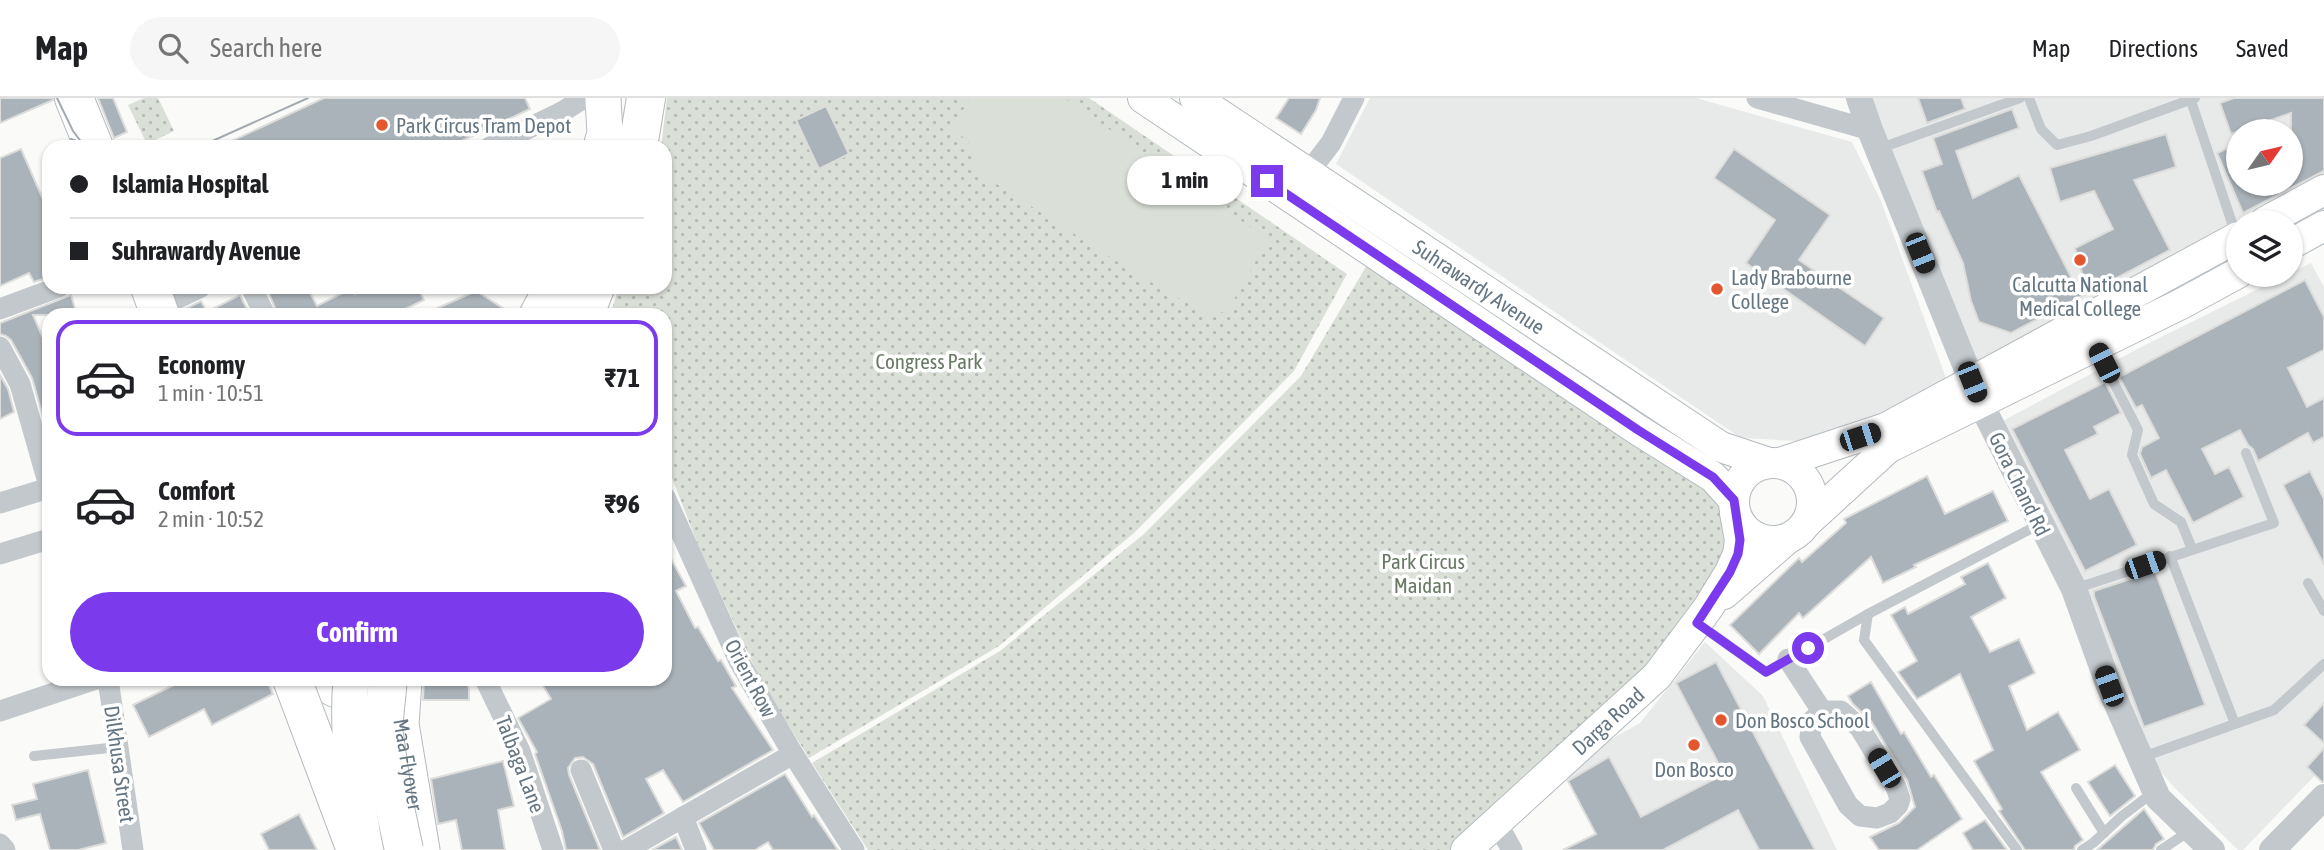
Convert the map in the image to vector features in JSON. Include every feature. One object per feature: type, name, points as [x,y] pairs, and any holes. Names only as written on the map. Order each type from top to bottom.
[{"type":"highway","points":[[74,98],[91,140]]},
{"type":"highway","points":[[603,98],[615,140]]},
{"type":"highway","points":[[618,140],[632,98]]},
{"type":"highway","points":[[619,140],[647,98]]},
{"type":"highway","points":[[295,686],[356,850]]},
{"type":"highway","points":[[335,686],[348,709],[351,765],[366,850]]},
{"type":"highway","points":[[392,686],[383,728],[393,799],[404,850]]},
{"type":"highway","name":"Maa Flyover","points":[[385,850],[371,771],[392,686]]},
{"type":"main road","points":[[55,98],[71,140]]},
{"type":"main road","name":"Suhrawardy Avenue","points":[[1143,98],[1638,430],[1713,477],[1734,506]]},
{"type":"main road","name":"Suhrawardy Avenue","points":[[1195,98],[1721,447],[1775,463]]},
{"type":"main road","points":[[2288,210],[2312,197]]},
{"type":"main road","points":[[1976,393],[2226,244]]},
{"type":"main road","points":[[1775,463],[1793,468],[1804,478],[1810,490],[1811,514],[1797,531],[1774,542],[1760,540],[1742,526],[1734,506],[1736,487],[1744,475],[1756,466],[1775,463],[1886,428],[1976,393],[2095,345],[2226,280]]},
{"type":"main road","name":"Darga Road","points":[[1703,615],[1888,447],[1976,393]]},
{"type":"main road","name":"Darga Road","points":[[1466,850],[1657,676],[1703,615],[1730,572],[1738,554],[1740,540],[1734,506]]},
{"type":"main road","points":[[333,686],[343,789],[356,850]]},
{"type":"main road","name":"Maa Flyover","points":[[392,686],[402,724],[424,850]]},
{"type":"street","points":[[504,140],[562,112],[584,98]]},
{"type":"street","points":[[1308,173],[1331,143],[1354,98]]},
{"type":"street","points":[[1757,98],[1874,140]]},
{"type":"street","name":"Gora Chand Rd","points":[[1859,98],[1976,393],[2074,589],[2109,686],[2158,798],[2212,850]]},
{"type":"street","points":[[2312,197],[2313,238]]},
{"type":"street","points":[[0,309],[42,293]]},
{"type":"street","points":[[148,303],[178,294]]},
{"type":"street","points":[[0,347],[20,384],[42,462]]},
{"type":"street","points":[[0,503],[42,489]]},
{"type":"street","name":"Orient Row","points":[[672,513],[739,661],[793,754],[854,850]]},
{"type":"street","points":[[0,554],[42,541]]},
{"type":"street","points":[[1788,659],[1822,710]]},
{"type":"street","points":[[0,711],[75,686]]},
{"type":"street","name":"Dilkhusa Street","points":[[109,686],[133,850]]},
{"type":"street","name":"Talbaga Lane","points":[[488,686],[520,751],[553,850]]},
{"type":"street","points":[[1822,710],[1841,711],[1860,728],[1900,799],[1890,813],[1877,818],[1860,817],[1848,804],[1810,737],[1812,721],[1822,710]]},
{"type":"street","points":[[626,850],[793,754]]},
{"type":"street","points":[[581,770],[614,850]]},
{"type":"street","points":[[2272,850],[2324,797]]},
{"type":"street","points":[[683,817],[696,850]]},
{"type":"street","points":[[1497,823],[1512,850]]},
{"type":"street","points":[[0,844],[5,850]]},
{"type":"lane","points":[[1874,140],[2020,98]]},
{"type":"lane","points":[[2029,98],[2042,129],[2057,145],[2091,136],[2192,99],[2229,210]]},
{"type":"lane","points":[[2095,345],[2138,430],[2132,455],[2154,504],[2181,523],[2192,549]]},
{"type":"lane","points":[[2074,589],[2274,523],[2246,453]]},
{"type":"lane","points":[[1703,615],[1766,672],[1868,614],[2040,524]]},
{"type":"lane","points":[[2169,556],[2235,724]]},
{"type":"lane","points":[[2308,583],[2324,611]]},
{"type":"lane","points":[[1868,614],[1864,640],[2017,850]]},
{"type":"lane","points":[[2140,758],[2274,710],[2324,664]]},
{"type":"lane","points":[[34,756],[118,747]]},
{"type":"lane","points":[[2076,788],[2104,833]]},
{"type":"lane","points":[[2082,850],[2155,791]]},
{"type":"lane","points":[[2161,850],[2191,830]]},
{"type":"shaded area","name":"Lady Brabourne College","points":[[1370,98],[1696,98],[1852,142],[1881,201],[1946,378],[1898,415],[1815,442],[1741,438],[1336,164]]},
{"type":"shaded area","name":"Calcutta National Medical College","points":[[1859,98],[2324,98],[2324,228],[2303,239],[2303,210],[2226,210],[2226,279],[1981,404]]},
{"type":"shaded area","points":[[2311,263],[2324,287],[2324,766],[2243,850],[2238,850],[2173,786],[2137,744],[1999,423],[2143,346],[2262,287],[2303,287],[2303,267]]},
{"type":"shaded area","name":"Don Bosco","points":[[1705,642],[1763,696],[1837,850],[1604,850],[1561,768],[1640,723]]},
{"type":"green space","points":[[144,98],[158,98],[174,131],[155,140],[145,140],[128,105]]},
{"type":"green space","name":"Congress Park","points":[[667,98],[1089,98],[1347,274],[1294,371],[1134,533],[999,646],[809,758],[762,683],[700,550],[672,478],[672,308],[612,308],[617,294],[672,294],[672,140],[662,140]]},
{"type":"green space","points":[[970,98],[1064,98],[1268,239],[1230,307],[1213,318],[1135,273],[970,167],[974,157],[964,150],[969,142],[952,129]]},
{"type":"green space","name":"Park Circus Maidan","points":[[1367,265],[1630,437],[1753,512],[1645,677],[1456,850],[868,850],[812,763],[1000,651],[1144,534],[1301,376]]},
{"type":"building","points":[[0,98],[53,98],[53,100],[0,123]]},
{"type":"building","points":[[98,98],[113,98],[127,132],[114,138]]},
{"type":"building","name":"Park Circus Tram Depot","points":[[324,98],[525,98],[530,109],[464,140],[234,140]]},
{"type":"building","points":[[1289,98],[1320,98],[1301,134],[1276,118]]},
{"type":"building","points":[[1918,98],[1961,98],[1965,109],[1927,123]]},
{"type":"building","points":[[2234,98],[2324,98],[2324,171],[2303,182],[2303,119],[2291,119],[2291,113],[2274,119],[2226,120],[2220,103]]},
{"type":"building","points":[[826,106],[849,154],[819,169],[796,120]]},
{"type":"building","points":[[2012,109],[2019,128],[1956,151],[1973,198],[2019,175],[2073,281],[2083,277],[2075,248],[2113,229],[2094,191],[2060,202],[2050,168],[2166,134],[2176,167],[2134,180],[2170,250],[2011,333],[1979,322],[1971,301],[1963,263],[1939,211],[1937,212],[1922,171],[1942,164],[1933,138]]},
{"type":"building","points":[[21,149],[42,197],[42,279],[34,282],[29,273],[0,286],[0,158]]},
{"type":"building","points":[[1734,149],[1830,215],[1799,260],[1884,318],[1865,346],[1746,263],[1775,220],[1714,178]]},
{"type":"building","points":[[2226,149],[2226,174],[2217,153]]},
{"type":"building","points":[[2236,196],[2276,196],[2249,210],[2242,210]]},
{"type":"building","points":[[2305,280],[2324,317],[2324,350],[2288,368],[2307,407],[2324,398],[2324,437],[2313,443],[2308,433],[2258,461],[2240,430],[2202,449],[2215,474],[2229,467],[2244,497],[2193,523],[2166,470],[2151,478],[2140,454],[2142,447],[2159,438],[2142,405],[2136,408],[2119,377],[2292,287],[2303,287]]},
{"type":"building","points":[[269,294],[311,294],[317,306],[340,294],[421,294],[424,300],[407,308],[275,308]]},
{"type":"building","points":[[469,294],[481,294],[503,308],[438,308]]},
{"type":"building","points":[[71,295],[75,308],[42,308],[42,315],[33,315],[42,336],[42,413],[32,378],[11,340],[0,334],[0,323]]},
{"type":"building","points":[[240,295],[246,308],[215,308]]},
{"type":"building","points":[[201,301],[205,308],[187,308]]},
{"type":"building","points":[[0,375],[8,389],[14,412],[0,419]]},
{"type":"building","points":[[2105,382],[2121,413],[2094,427],[2098,434],[2065,450],[2090,499],[2109,489],[2137,545],[2085,571],[2012,429]]},
{"type":"building","points":[[2310,471],[2324,499],[2324,565],[2283,485]]},
{"type":"building","points":[[1927,476],[1945,514],[1993,491],[2008,521],[1914,565],[1916,567],[1883,583],[1871,557],[1803,618],[1799,613],[1759,654],[1730,625],[1799,558],[1802,562],[1846,523],[1844,519]]},
{"type":"building","points":[[672,561],[686,586],[676,591],[695,628],[698,627],[718,661],[721,660],[736,686],[732,688],[773,750],[683,802],[663,770],[646,779],[664,813],[623,837],[593,764],[583,757],[575,758],[568,768],[569,775],[600,850],[566,850],[535,754],[537,752],[518,718],[551,699],[543,686],[672,686]]},
{"type":"building","points":[[1988,563],[2006,598],[1971,617],[1990,652],[2019,639],[2035,673],[2009,686],[2027,730],[2058,712],[2080,750],[2041,772],[2083,840],[2074,850],[2025,850],[1999,811],[2002,809],[1974,761],[1993,750],[1960,674],[1917,699],[1898,672],[1917,661],[1891,615],[1905,607],[1908,614],[1965,584],[1961,577]]},
{"type":"building","points":[[2155,571],[2205,705],[2144,727],[2094,591]]},
{"type":"building","name":"Don Bosco School","points":[[1716,662],[1815,850],[1759,850],[1738,810],[1663,850],[1563,850],[1596,834],[1568,781],[1609,757],[1641,817],[1724,774],[1676,683]]},
{"type":"building","points":[[1871,682],[1901,734],[1904,732],[1931,777],[1934,775],[1962,819],[1917,850],[1879,850],[1870,837],[1899,823],[1915,807],[1907,780],[1871,721],[1848,696]]},
{"type":"building","points":[[172,686],[269,686],[273,694],[212,725],[204,709],[149,737],[133,705]]},
{"type":"building","points":[[424,686],[468,686],[469,689],[469,700],[423,700]]},
{"type":"building","points":[[2324,703],[2324,743],[2304,725]]},
{"type":"building","points":[[2324,748],[2324,782],[2322,782],[2307,767]]},
{"type":"building","points":[[503,761],[514,806],[498,810],[505,850],[462,850],[456,820],[438,824],[431,779]]},
{"type":"building","points":[[2115,765],[2135,796],[2110,816],[2088,782]]},
{"type":"building","points":[[88,770],[106,843],[78,850],[50,850],[40,814],[16,820],[12,805],[37,799],[33,784]]},
{"type":"building","points":[[785,774],[812,817],[814,815],[838,850],[773,850],[768,842],[755,850],[714,850],[699,823]]},
{"type":"building","points":[[2144,809],[2164,839],[2156,844],[2153,850],[2097,850]]},
{"type":"building","points":[[299,814],[317,850],[269,850],[261,834]]},
{"type":"building","points":[[1985,820],[2007,850],[1973,850],[1963,833]]},
{"type":"building","points":[[676,837],[682,850],[652,850]]},
{"type":"tram line","points":[[57,98],[80,140]]},
{"type":"tram line","points":[[215,140],[308,98]]},
{"type":"tram line","points":[[73,140],[74,140]]},
{"type":"place","name":"Park Circus Tram Depot","points":[[382,125]]},
{"type":"place","name":"Calcutta National Medical College","points":[[2080,260]]},
{"type":"place","name":"Lady Brabourne College","points":[[1717,289]]},
{"type":"place","name":"Don Bosco School","points":[[1721,720]]},
{"type":"place","name":"Don Bosco","points":[[1694,745]]},
{"type":"route","points":[[1267,181],[1638,430],[1713,477],[1734,500],[1740,540],[1738,554],[1730,572],[1697,623],[1766,672],[1808,648]]}]
